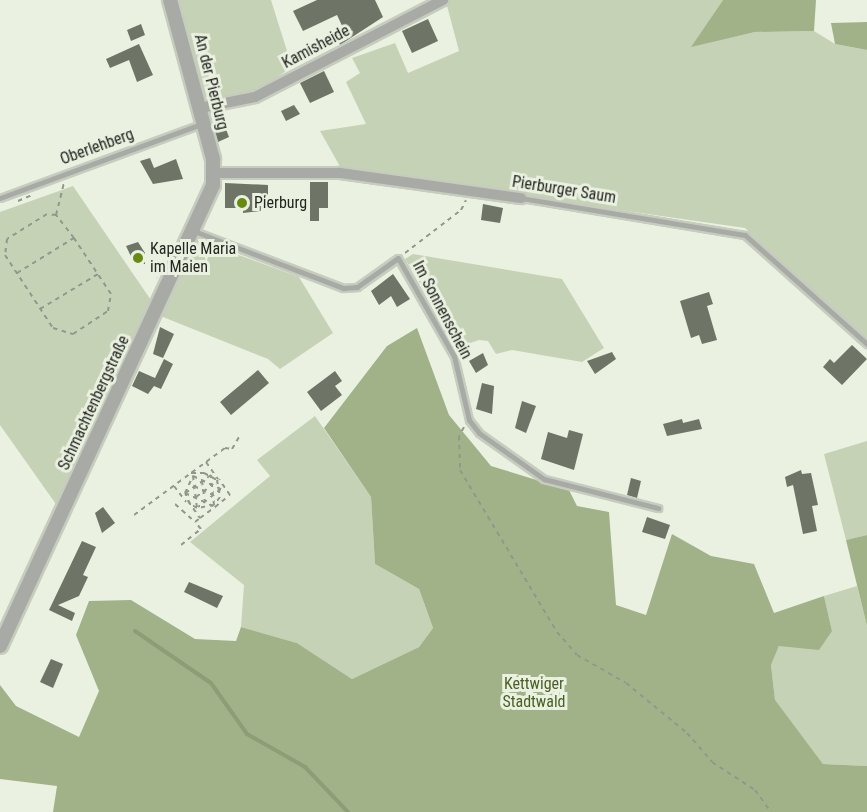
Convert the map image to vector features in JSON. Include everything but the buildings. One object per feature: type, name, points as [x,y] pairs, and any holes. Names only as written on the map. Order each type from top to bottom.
[{"type":"street","name":"An der Pierburg","points":[[170,0],[204,122],[214,173]]},
{"type":"street","name":"Kamisheide","points":[[200,108],[255,97],[443,0]]},
{"type":"street","name":"Pierburger Saum","points":[[214,173],[340,174],[521,198]]},
{"type":"street","name":"Schmachtenbergstraße","points":[[0,646],[194,231],[214,173]]},
{"type":"lane","name":"Oberlehberg","points":[[0,198],[204,122]]},
{"type":"lane","name":"Pierburger Saum","points":[[521,198],[745,235],[867,344]]},
{"type":"lane","name":"Im Sonnenschein","points":[[194,231],[343,288],[357,287],[398,258],[454,356],[469,420]]},
{"type":"lane","points":[[469,420],[479,433],[544,479],[658,508]]},
{"type":"path","points":[[56,215],[66,187],[61,174]]},
{"type":"path","points":[[398,258],[461,210],[470,192]]},
{"type":"path","points":[[47,214],[56,215],[111,294],[108,311],[73,334],[53,328],[5,255],[7,239],[47,214]]},
{"type":"path","points":[[17,273],[74,238]]},
{"type":"path","points":[[40,309],[98,274]]},
{"type":"path","points":[[469,420],[459,436],[460,470],[558,632],[577,655],[626,682],[687,733],[712,762],[755,790],[771,812]]},
{"type":"path","points":[[134,515],[192,475],[225,448],[232,449],[239,437]]},
{"type":"path","points":[[195,522],[230,495],[206,462]]},
{"type":"path","points":[[192,475],[211,475],[218,480],[221,489],[214,506]]},
{"type":"path","points":[[192,475],[221,489]]},
{"type":"path","points":[[192,475],[197,508]]},
{"type":"path","points":[[192,475],[185,493],[187,501],[197,508],[214,506]]},
{"type":"path","points":[[185,493],[211,475]]},
{"type":"path","points":[[211,475],[214,506]]},
{"type":"path","points":[[202,481],[205,502]]},
{"type":"path","points":[[196,497],[212,485]]},
{"type":"path","points":[[174,486],[200,518]]},
{"type":"path","points":[[194,486],[213,495]]},
{"type":"path","points":[[197,508],[221,489]]},
{"type":"path","points":[[185,493],[214,506]]},
{"type":"path","points":[[175,504],[201,529],[181,545]]},
{"type":"green space","points":[[177,0],[271,0],[292,67],[249,96],[212,100],[204,96]]},
{"type":"green space","points":[[450,0],[723,0],[692,46],[755,32],[814,31],[835,44],[867,50],[867,340],[745,228],[342,170],[320,131],[366,124],[346,82],[360,73],[352,58],[395,43],[408,73],[459,51],[446,2]]},
{"type":"green space","points":[[723,0],[816,0],[814,31],[755,32],[691,47]]},
{"type":"green space","points":[[867,22],[867,50],[835,44],[831,23]]},
{"type":"green space","points":[[73,186],[155,306],[58,507],[0,425],[0,212]]},
{"type":"green space","points":[[195,239],[299,277],[333,333],[280,369],[268,359],[158,315]]},
{"type":"green space","points":[[413,254],[562,279],[604,348],[582,362],[512,350],[496,354],[488,341],[479,340],[459,347],[405,259]]},
{"type":"green space","name":"Kettwiger Stadtwald","points":[[417,328],[449,415],[491,466],[569,490],[577,506],[609,512],[616,605],[646,615],[672,534],[711,556],[754,564],[774,613],[824,596],[832,631],[819,650],[779,646],[771,665],[775,700],[823,764],[867,766],[867,812],[53,812],[57,786],[0,779],[0,685],[16,706],[79,737],[99,691],[76,635],[89,601],[131,600],[195,639],[236,641],[241,627],[297,643],[352,679],[419,647],[433,628],[419,589],[375,564],[371,497],[324,428],[387,346]]},
{"type":"green space","points":[[315,416],[371,497],[375,564],[419,589],[433,628],[419,647],[352,679],[297,643],[241,627],[244,585],[190,542],[270,476],[257,460]]},
{"type":"green space","points":[[867,441],[867,535],[846,540],[824,454]]},
{"type":"green space","points":[[867,535],[867,626],[846,540]]},
{"type":"green space","points":[[857,586],[867,626],[867,766],[823,764],[775,701],[771,665],[779,646],[832,631],[824,596]]},
{"type":"waterway","points":[[135,631],[211,683],[247,734],[305,767],[348,812]]},
{"type":"place","name":"Pierburg","points":[[242,203]]},
{"type":"place","name":"Kapelle Maria im Maien","points":[[138,258]]}]
